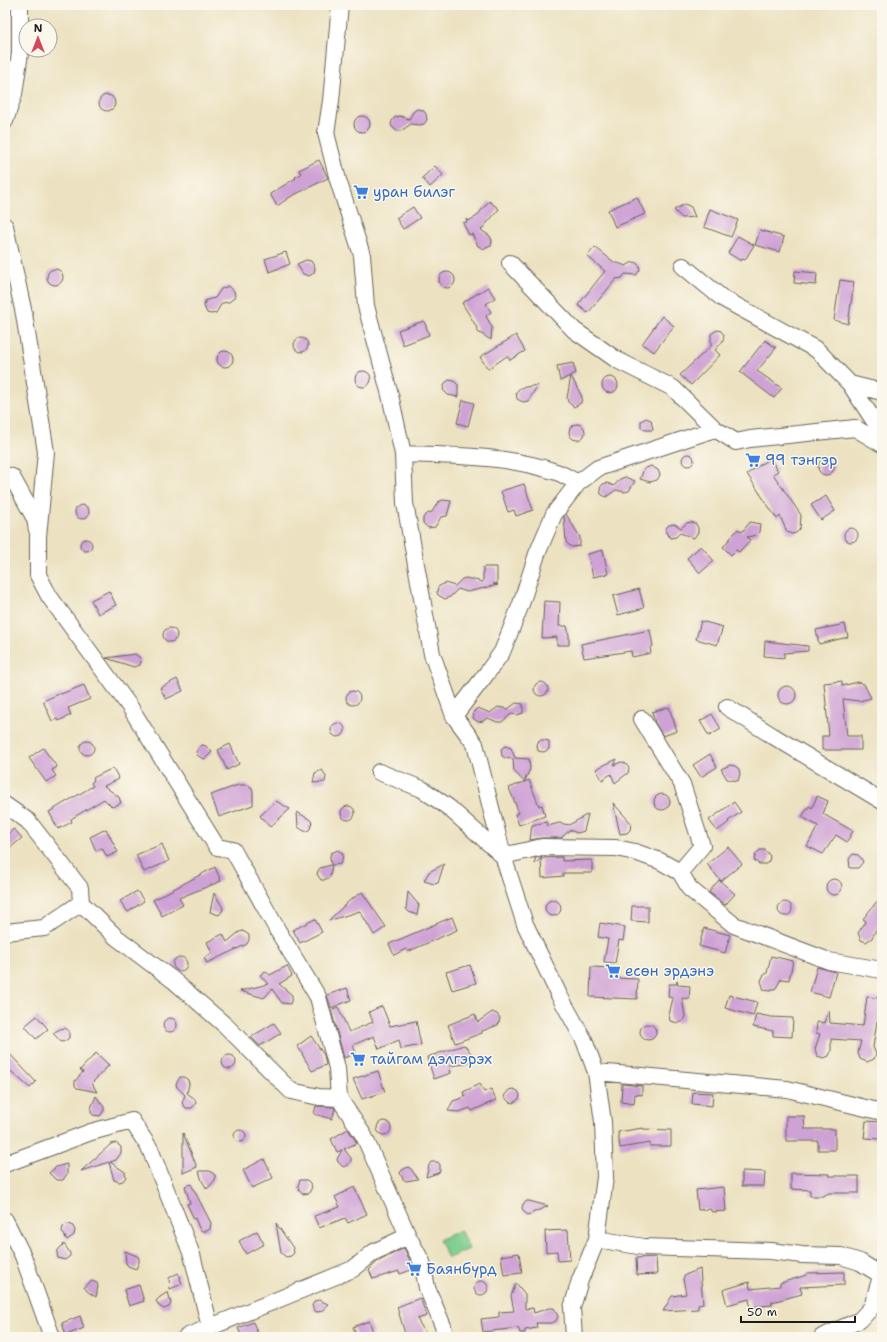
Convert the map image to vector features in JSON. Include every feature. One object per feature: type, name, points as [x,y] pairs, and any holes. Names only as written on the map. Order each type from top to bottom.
[{"type":"street","points":[[5,121],[14,94],[20,53],[20,5]]},
{"type":"street","points":[[340,5],[326,133],[338,180],[362,255],[366,306],[390,395],[403,454],[405,503],[432,654],[454,716],[475,744],[503,856],[526,924],[559,995],[584,1040],[596,1072],[603,1122],[605,1177],[597,1239],[580,1280],[572,1308],[574,1337]]},
{"type":"street","points":[[5,226],[24,314],[46,452],[38,538],[38,575],[49,596],[130,707],[217,847],[234,850],[278,931],[318,997],[337,1068],[339,1098],[364,1136],[408,1236],[422,1262],[427,1288],[443,1326],[445,1337]]},
{"type":"street","points":[[510,264],[574,330],[617,360],[673,388],[715,429],[736,442],[750,439],[855,428],[882,444]]},
{"type":"street","points":[[683,266],[722,298],[817,350],[850,384],[882,433]]},
{"type":"street","points":[[850,384],[882,392]]},
{"type":"street","points":[[454,716],[502,652],[521,604],[537,554],[554,514],[578,483],[598,468],[715,429]]},
{"type":"street","points":[[403,454],[486,457],[533,465],[555,471],[578,483]]},
{"type":"street","points":[[5,475],[12,477],[35,519],[38,538]]},
{"type":"street","points":[[727,707],[882,801]]},
{"type":"street","points":[[642,719],[682,784],[702,846],[680,872]]},
{"type":"street","points":[[379,772],[422,788],[448,807],[503,856]]},
{"type":"street","points":[[5,804],[28,821],[80,888],[81,903],[116,937],[173,980],[226,1026],[291,1091],[320,1097],[339,1098]]},
{"type":"street","points":[[503,856],[542,847],[616,848],[635,852],[660,861],[680,872],[690,889],[734,925],[829,961],[882,970]]},
{"type":"street","points":[[5,932],[44,928],[81,903]]},
{"type":"street","points":[[596,1072],[787,1089],[882,1112]]},
{"type":"street","points":[[5,1164],[91,1132],[132,1121],[150,1149],[192,1255],[210,1327]]},
{"type":"street","points":[[5,1220],[23,1256],[52,1337]]},
{"type":"street","points":[[186,1337],[353,1269],[374,1252],[408,1236]]},
{"type":"street","points":[[597,1239],[644,1247],[771,1251],[802,1255],[841,1256],[860,1262],[882,1275],[872,1307],[860,1320],[822,1337]]},
{"type":"green space","points":[[460,1230],[469,1249],[448,1258],[439,1240]]},
{"type":"building","points":[[104,95],[110,95],[115,100],[113,109],[110,111],[104,111],[99,106],[99,100]]},
{"type":"building","points":[[417,109],[423,110],[426,114],[427,120],[424,124],[411,124],[401,131],[397,131],[393,128],[391,125],[395,117],[400,116],[409,119],[413,112]]},
{"type":"building","points":[[362,116],[368,118],[370,124],[368,130],[362,132],[356,130],[354,124],[356,118]]},
{"type":"building","points":[[319,160],[328,178],[290,197],[277,206],[270,194],[301,174],[299,170]]},
{"type":"building","points":[[435,166],[443,175],[430,187],[422,178]]},
{"type":"building","points":[[637,197],[645,214],[615,227],[608,210]]},
{"type":"building","points":[[489,201],[499,209],[481,230],[490,236],[492,241],[491,246],[484,249],[478,246],[472,234],[469,235],[463,223],[467,222],[466,219],[468,221],[476,217]]},
{"type":"building","points":[[685,204],[691,207],[695,217],[682,218],[674,210]]},
{"type":"building","points":[[413,207],[420,218],[403,229],[396,218]]},
{"type":"building","points":[[710,209],[738,220],[731,237],[704,227]]},
{"type":"building","points":[[760,230],[784,237],[780,252],[755,245]]},
{"type":"building","points":[[738,236],[754,245],[745,260],[742,259],[741,261],[728,253]]},
{"type":"building","points":[[595,247],[615,263],[626,266],[635,262],[639,265],[640,270],[636,275],[625,274],[622,278],[616,279],[588,313],[578,305],[605,271],[587,256]]},
{"type":"building","points":[[286,252],[290,264],[269,272],[265,259]]},
{"type":"building","points":[[306,260],[311,261],[315,268],[314,273],[309,276],[303,274],[297,264]]},
{"type":"building","points":[[52,269],[58,269],[63,274],[61,283],[58,285],[52,285],[47,280],[47,274]]},
{"type":"building","points":[[795,271],[817,273],[816,285],[794,283]]},
{"type":"building","points":[[447,272],[453,274],[455,280],[453,286],[447,288],[441,286],[439,280],[441,274]]},
{"type":"building","points":[[840,280],[854,282],[848,324],[834,320]]},
{"type":"building","points":[[228,286],[234,291],[235,296],[233,299],[229,302],[222,303],[216,313],[207,313],[204,306],[205,301],[215,298],[221,289]]},
{"type":"building","points":[[488,287],[495,298],[486,304],[491,312],[486,316],[492,327],[491,340],[478,332],[462,303]]},
{"type":"building","points":[[662,316],[674,326],[654,352],[642,344]]},
{"type":"building","points":[[424,321],[429,335],[403,345],[398,330]]},
{"type":"building","points":[[717,330],[721,331],[724,335],[723,341],[715,350],[720,355],[691,385],[680,375],[711,346],[711,334]]},
{"type":"building","points":[[516,335],[525,351],[510,360],[507,356],[488,369],[480,357]]},
{"type":"building","points":[[298,338],[304,338],[308,342],[308,348],[304,352],[298,352],[294,348],[294,342]]},
{"type":"building","points":[[765,340],[776,348],[757,371],[782,388],[774,398],[740,372]]},
{"type":"building","points":[[225,351],[231,353],[233,359],[231,365],[225,367],[219,365],[217,359],[219,353]]},
{"type":"building","points":[[573,363],[576,373],[560,381],[557,366]]},
{"type":"building","points":[[363,371],[369,373],[371,379],[369,385],[363,387],[357,385],[355,379],[357,373]]},
{"type":"building","points":[[571,376],[582,397],[581,403],[574,407],[568,402],[567,398]]},
{"type":"building","points":[[610,377],[616,379],[618,385],[616,391],[610,393],[604,391],[602,385],[604,379]]},
{"type":"building","points":[[449,380],[454,381],[458,385],[458,397],[448,395],[443,390],[445,383]]},
{"type":"building","points":[[538,385],[528,401],[523,402],[517,399],[516,392],[520,388]]},
{"type":"building","points":[[463,400],[474,403],[468,426],[457,423]]},
{"type":"building","points":[[646,418],[651,420],[653,430],[641,428],[641,421]]},
{"type":"building","points":[[577,424],[583,426],[585,432],[583,438],[577,440],[571,438],[569,432],[571,426]]},
{"type":"building","points":[[686,454],[690,454],[694,460],[690,466],[686,466],[682,462],[682,458]]},
{"type":"building","points":[[770,458],[778,471],[773,474],[801,515],[800,529],[796,533],[792,534],[787,532],[780,516],[777,519],[747,474]]},
{"type":"building","points":[[826,459],[833,464],[834,467],[829,474],[826,475],[819,470],[818,467],[823,460]]},
{"type":"building","points":[[651,466],[658,470],[660,475],[657,480],[650,482],[640,479],[644,469]]},
{"type":"building","points":[[625,477],[635,481],[629,491],[624,492],[616,490],[606,497],[601,494],[600,488],[603,484],[607,483],[614,486],[620,479]]},
{"type":"building","points":[[524,484],[533,510],[516,516],[514,510],[508,512],[501,491]]},
{"type":"building","points":[[826,496],[835,511],[821,520],[811,505]]},
{"type":"building","points":[[443,500],[451,501],[447,516],[441,517],[435,527],[428,528],[423,523],[423,518],[432,512],[438,502]]},
{"type":"building","points":[[82,505],[87,507],[89,512],[87,517],[82,519],[77,517],[75,512],[77,507]]},
{"type":"building","points":[[566,514],[580,537],[580,546],[571,547],[566,542],[564,516]]},
{"type":"building","points":[[692,522],[696,524],[698,528],[698,532],[694,538],[680,533],[676,537],[671,538],[666,533],[666,528],[669,525],[675,524],[681,528],[687,523]]},
{"type":"building","points":[[750,522],[760,524],[759,532],[756,535],[747,537],[750,540],[739,552],[736,550],[731,555],[723,547],[738,529],[742,532]]},
{"type":"building","points":[[851,528],[856,530],[858,535],[856,540],[851,542],[846,540],[844,535],[846,530]]},
{"type":"building","points":[[84,539],[88,539],[92,545],[88,551],[84,551],[80,547],[80,543]]},
{"type":"building","points":[[701,546],[714,561],[700,573],[687,558]]},
{"type":"building","points":[[603,550],[608,574],[593,577],[588,554]]},
{"type":"building","points":[[483,567],[497,567],[497,584],[493,584],[498,585],[467,592],[458,589],[450,597],[445,599],[438,595],[438,587],[445,583],[455,586],[462,579],[466,578],[483,582]]},
{"type":"building","points":[[639,589],[644,608],[618,615],[613,596]]},
{"type":"building","points":[[109,591],[116,605],[98,614],[91,600]]},
{"type":"building","points":[[544,601],[560,602],[559,626],[567,626],[569,645],[557,645],[557,637],[542,638]]},
{"type":"building","points":[[701,621],[723,627],[717,645],[696,639]]},
{"type":"building","points":[[845,624],[848,637],[819,644],[816,630]]},
{"type":"building","points":[[170,628],[175,630],[177,635],[175,640],[170,642],[165,640],[163,635],[165,630]]},
{"type":"building","points":[[650,630],[653,646],[650,648],[651,653],[632,657],[631,651],[584,658],[581,644]]},
{"type":"building","points":[[765,641],[808,646],[808,651],[784,653],[784,658],[764,656]]},
{"type":"building","points":[[135,654],[141,661],[140,665],[134,667],[106,658]]},
{"type":"building","points":[[177,679],[183,691],[166,699],[160,688]]},
{"type":"building","points":[[842,681],[842,686],[858,682],[864,684],[871,698],[859,701],[843,699],[847,736],[861,736],[861,750],[822,750],[822,736],[829,736],[824,683]]},
{"type":"building","points":[[538,682],[544,682],[548,686],[548,692],[544,696],[538,696],[534,692],[534,686]]},
{"type":"building","points":[[84,685],[90,699],[68,708],[71,715],[58,721],[57,719],[52,721],[43,701]]},
{"type":"building","points":[[787,686],[793,689],[796,695],[793,701],[787,704],[781,701],[778,695],[781,689]]},
{"type":"building","points":[[353,691],[358,693],[360,698],[358,703],[353,705],[348,703],[346,698],[348,693]]},
{"type":"building","points":[[516,703],[523,704],[523,713],[517,715],[511,714],[502,722],[497,722],[488,718],[478,722],[473,718],[474,711],[478,708],[490,713],[498,707],[508,709]]},
{"type":"building","points":[[669,707],[677,731],[663,736],[655,723],[652,712]]},
{"type":"building","points":[[712,714],[721,729],[709,736],[700,721]]},
{"type":"building","points":[[338,723],[343,725],[345,730],[343,735],[338,737],[333,735],[331,730],[333,725]]},
{"type":"building","points":[[539,740],[549,741],[549,749],[544,752],[538,751],[537,745]]},
{"type":"building","points":[[87,741],[92,743],[94,748],[92,753],[87,755],[82,753],[80,748],[82,743]]},
{"type":"building","points":[[230,744],[239,764],[227,770],[218,750]]},
{"type":"building","points":[[203,745],[212,752],[203,759],[197,755],[196,752],[200,746]]},
{"type":"building","points":[[505,746],[511,748],[515,758],[529,759],[530,769],[524,782],[514,771],[513,759],[502,756],[501,749]]},
{"type":"building","points":[[43,748],[57,767],[52,770],[56,776],[46,782],[29,758]]},
{"type":"building","points":[[710,754],[717,767],[701,777],[693,765]]},
{"type":"building","points":[[617,759],[614,765],[621,762],[625,763],[629,768],[628,773],[615,783],[611,774],[602,780],[596,769]]},
{"type":"building","points":[[730,765],[739,769],[740,774],[738,781],[727,779],[721,769]]},
{"type":"building","points":[[113,768],[119,779],[104,786],[119,797],[121,803],[112,807],[104,799],[71,819],[72,822],[58,829],[49,812],[93,786],[91,783],[94,780],[93,778]]},
{"type":"building","points":[[322,770],[326,776],[325,782],[313,783],[315,773]]},
{"type":"building","points":[[529,780],[539,806],[542,805],[545,816],[519,825],[515,814],[519,813],[509,788]]},
{"type":"building","points":[[238,785],[248,785],[252,788],[253,805],[219,817],[211,795]]},
{"type":"building","points":[[662,794],[669,799],[670,802],[665,809],[662,810],[655,805],[654,802],[659,795]]},
{"type":"building","points":[[817,796],[828,801],[823,814],[853,831],[847,842],[836,835],[823,854],[807,846],[818,826],[802,817],[809,806],[812,808]]},
{"type":"building","points":[[276,801],[290,809],[270,827],[260,816]]},
{"type":"building","points":[[734,802],[741,812],[717,831],[709,820]]},
{"type":"building","points":[[613,803],[631,823],[630,830],[627,833],[620,834]]},
{"type":"building","points":[[348,806],[353,808],[355,813],[353,818],[348,820],[343,818],[341,813],[343,808]]},
{"type":"building","points":[[297,812],[312,822],[310,829],[307,831],[304,831],[298,827]]},
{"type":"building","points":[[588,814],[584,831],[577,833],[570,830],[561,838],[542,838],[530,840],[532,825],[547,822],[548,826],[559,823],[569,825]]},
{"type":"building","points":[[14,829],[22,838],[10,848],[5,842],[5,836]]},
{"type":"building","points":[[106,829],[118,852],[107,857],[102,848],[96,851],[90,837]]},
{"type":"building","points":[[162,844],[169,861],[144,872],[136,855]]},
{"type":"building","points":[[728,847],[742,864],[721,881],[707,864]]},
{"type":"building","points":[[338,850],[343,854],[342,861],[340,864],[332,865],[330,877],[321,880],[317,874],[318,871],[320,868],[331,865],[331,853]]},
{"type":"building","points":[[760,850],[765,850],[770,856],[769,861],[766,864],[759,864],[754,860],[756,854]]},
{"type":"building","points":[[853,854],[858,855],[863,862],[858,868],[850,868],[849,859]]},
{"type":"building","points":[[542,857],[535,864],[535,858]]},
{"type":"building","points":[[562,857],[562,861],[592,860],[592,873],[563,873],[563,876],[542,878],[541,858]]},
{"type":"building","points":[[444,864],[438,883],[434,884],[424,881],[429,872]]},
{"type":"building","points":[[215,867],[221,881],[179,898],[183,905],[162,916],[153,900]]},
{"type":"building","points":[[834,879],[840,881],[842,887],[840,893],[834,895],[828,893],[826,887],[828,881]]},
{"type":"building","points":[[719,880],[735,894],[725,905],[709,892]]},
{"type":"building","points":[[137,891],[144,901],[128,912],[120,901]]},
{"type":"building","points":[[362,892],[386,927],[374,935],[360,911],[328,921],[349,901]]},
{"type":"building","points":[[408,892],[419,905],[417,915],[406,909]]},
{"type":"building","points":[[214,893],[223,910],[219,915],[210,912]]},
{"type":"building","points":[[882,895],[882,917],[872,938],[866,942],[861,940],[858,933],[866,921],[863,919]]},
{"type":"building","points":[[553,900],[559,902],[561,908],[559,914],[553,916],[547,914],[545,908],[547,902]]},
{"type":"building","points":[[785,902],[790,904],[792,909],[790,914],[785,916],[780,914],[778,909],[780,904]]},
{"type":"building","points":[[632,906],[648,906],[648,922],[631,921]]},
{"type":"building","points":[[452,917],[457,930],[407,952],[406,949],[394,955],[389,944]]},
{"type":"building","points":[[315,919],[322,932],[300,943],[293,930]]},
{"type":"building","points":[[600,923],[625,927],[623,941],[619,940],[615,963],[604,962],[608,939],[598,937]]},
{"type":"building","points":[[704,928],[730,935],[725,953],[699,946]]},
{"type":"building","points":[[243,931],[249,935],[247,944],[207,963],[204,958],[212,953],[207,942],[223,934],[227,942],[239,932]]},
{"type":"building","points":[[771,956],[793,961],[789,980],[781,979],[776,988],[770,991],[764,990],[761,981],[763,976],[767,973]]},
{"type":"building","points":[[177,957],[183,957],[187,961],[187,967],[183,971],[177,971],[173,967],[173,961]]},
{"type":"building","points":[[470,965],[476,983],[452,990],[446,972]]},
{"type":"building","points":[[287,966],[292,976],[279,984],[292,995],[290,1004],[282,1003],[272,989],[264,998],[240,991],[268,984],[260,975],[265,971],[270,975]]},
{"type":"building","points":[[591,967],[612,968],[612,978],[638,979],[637,999],[590,997]]},
{"type":"building","points":[[817,967],[836,972],[829,997],[810,992]]},
{"type":"building","points":[[677,981],[678,985],[690,986],[689,999],[682,998],[685,1016],[683,1021],[678,1023],[670,1021],[669,1015],[673,998],[668,997],[669,984],[677,984]]},
{"type":"building","points":[[347,988],[351,1000],[331,1008],[327,995]]},
{"type":"building","points":[[729,995],[757,1002],[753,1016],[725,1008]]},
{"type":"building","points":[[867,997],[882,998],[882,1021],[877,1021],[873,1047],[876,1054],[874,1059],[867,1062],[860,1059],[858,1053],[861,1041],[831,1039],[831,1051],[829,1056],[824,1058],[817,1056],[815,1049],[820,1034],[816,1033],[817,1022],[824,1023],[829,1010],[830,1023],[863,1026]]},
{"type":"building","points":[[382,1006],[390,1026],[416,1021],[421,1045],[401,1049],[399,1040],[379,1049],[374,1036],[353,1045],[356,1053],[344,1058],[331,1010],[338,1007],[349,1032],[373,1022],[369,1012]]},
{"type":"building","points":[[492,1012],[497,1014],[500,1018],[498,1025],[482,1031],[482,1033],[455,1043],[448,1025],[475,1014],[478,1022]]},
{"type":"building","points":[[756,1014],[771,1017],[793,1018],[792,1037],[773,1036],[773,1031],[753,1027]]},
{"type":"building","points":[[37,1016],[48,1029],[36,1039],[25,1026]]},
{"type":"building","points":[[167,1018],[173,1018],[177,1022],[177,1028],[173,1032],[167,1032],[163,1028],[163,1022]]},
{"type":"building","points":[[274,1023],[281,1033],[260,1046],[251,1037]]},
{"type":"building","points":[[648,1024],[654,1026],[656,1032],[654,1038],[648,1040],[642,1038],[640,1032],[642,1026]]},
{"type":"building","points":[[65,1028],[69,1031],[69,1038],[61,1042],[53,1033]]},
{"type":"building","points":[[311,1036],[324,1055],[326,1065],[312,1071],[297,1046]]},
{"type":"building","points":[[464,1045],[471,1053],[470,1061],[466,1064],[449,1066],[451,1073],[434,1079],[427,1057]]},
{"type":"building","points":[[5,1049],[36,1082],[30,1088],[5,1066]]},
{"type":"building","points":[[96,1053],[109,1065],[92,1083],[97,1092],[77,1088],[75,1086],[75,1081],[83,1072],[80,1070]]},
{"type":"building","points":[[229,1055],[234,1057],[236,1062],[234,1067],[229,1069],[224,1067],[222,1062],[224,1057]]},
{"type":"building","points":[[378,1071],[385,1092],[362,1099],[353,1079]]},
{"type":"building","points":[[180,1077],[184,1077],[188,1080],[189,1084],[187,1093],[195,1099],[196,1103],[192,1108],[186,1108],[182,1103],[185,1095],[176,1084]]},
{"type":"building","points":[[480,1084],[484,1092],[491,1089],[496,1100],[472,1111],[470,1108],[459,1112],[448,1111],[453,1101],[465,1097],[463,1092]]},
{"type":"building","points":[[622,1084],[642,1086],[642,1095],[635,1094],[634,1104],[621,1102]]},
{"type":"building","points":[[513,1089],[518,1091],[520,1095],[519,1099],[513,1103],[509,1102],[504,1096],[509,1090]]},
{"type":"building","points":[[693,1092],[713,1093],[712,1106],[692,1104]]},
{"type":"building","points":[[96,1096],[104,1107],[104,1110],[100,1116],[93,1115],[91,1112]]},
{"type":"building","points":[[316,1106],[334,1107],[335,1109],[332,1119],[314,1114]]},
{"type":"building","points":[[786,1116],[804,1116],[805,1129],[835,1129],[835,1150],[818,1150],[818,1141],[786,1141]]},
{"type":"building","points":[[384,1121],[389,1123],[391,1128],[389,1133],[384,1135],[379,1133],[377,1128],[379,1123]]},
{"type":"building","points":[[866,1121],[882,1122],[881,1139],[864,1138]]},
{"type":"building","points":[[643,1128],[671,1130],[671,1146],[650,1146],[650,1143],[620,1148],[618,1132]]},
{"type":"building","points":[[348,1129],[357,1143],[344,1149],[351,1158],[351,1161],[347,1166],[343,1167],[337,1159],[342,1150],[337,1152],[331,1139]]},
{"type":"building","points":[[242,1130],[245,1131],[245,1141],[238,1142],[235,1141],[234,1134],[235,1131]]},
{"type":"building","points":[[183,1133],[197,1167],[183,1173]]},
{"type":"building","points":[[116,1143],[121,1147],[121,1153],[116,1160],[110,1162],[125,1172],[126,1177],[123,1181],[119,1182],[114,1180],[109,1162],[81,1171],[111,1144]]},
{"type":"building","points":[[264,1159],[273,1178],[252,1188],[243,1170]]},
{"type":"building","points":[[431,1162],[438,1162],[440,1165],[440,1171],[426,1177],[429,1165]]},
{"type":"building","points":[[67,1164],[67,1174],[63,1180],[56,1180],[49,1173],[56,1167]]},
{"type":"building","points":[[408,1167],[418,1179],[406,1181],[403,1179],[400,1173]]},
{"type":"building","points":[[199,1171],[210,1171],[215,1175],[215,1180],[207,1189],[202,1181]]},
{"type":"building","points":[[742,1171],[765,1172],[764,1186],[742,1186]]},
{"type":"building","points":[[791,1173],[829,1174],[829,1176],[859,1176],[859,1193],[829,1193],[823,1196],[810,1196],[810,1190],[791,1189]]},
{"type":"building","points":[[300,1180],[307,1180],[310,1183],[312,1187],[309,1193],[303,1194],[299,1191],[298,1186]]},
{"type":"building","points":[[191,1184],[211,1223],[210,1229],[207,1231],[202,1231],[199,1228],[187,1204],[190,1203],[185,1186]]},
{"type":"building","points":[[354,1187],[367,1214],[348,1223],[345,1218],[319,1228],[314,1216],[340,1207],[335,1197]]},
{"type":"building","points":[[724,1187],[726,1211],[712,1212],[710,1209],[698,1210],[696,1190]]},
{"type":"building","points":[[527,1201],[548,1206],[528,1215],[522,1208],[523,1204]]},
{"type":"building","points":[[276,1223],[293,1248],[294,1253],[291,1256],[286,1257],[281,1253]]},
{"type":"building","points":[[66,1224],[72,1225],[75,1230],[74,1235],[67,1240],[62,1231]]},
{"type":"building","points":[[568,1230],[570,1260],[558,1261],[557,1251],[546,1252],[545,1231]]},
{"type":"building","points":[[257,1231],[264,1244],[246,1254],[239,1241]]},
{"type":"building","points":[[64,1244],[70,1253],[70,1256],[65,1260],[58,1258],[57,1253]]},
{"type":"building","points":[[404,1248],[414,1269],[400,1274],[399,1271],[373,1279],[369,1270],[377,1262]]},
{"type":"building","points":[[125,1251],[139,1258],[136,1269],[128,1266],[126,1263]]},
{"type":"building","points":[[519,1253],[522,1273],[504,1275],[501,1256]]},
{"type":"building","points":[[656,1257],[657,1274],[637,1275],[636,1258]]},
{"type":"building","points":[[700,1269],[703,1304],[698,1305],[698,1309],[663,1311],[672,1296],[686,1294],[683,1279],[685,1275]]},
{"type":"building","points":[[844,1272],[844,1285],[800,1287],[802,1294],[772,1302],[772,1305],[750,1307],[749,1299],[727,1305],[723,1290],[749,1282],[750,1289],[780,1286],[780,1283],[807,1275],[807,1273]]},
{"type":"building","points":[[178,1273],[182,1284],[170,1289],[169,1278]]},
{"type":"building","points":[[92,1281],[97,1283],[98,1286],[96,1297],[88,1292],[84,1287]]},
{"type":"building","points":[[481,1281],[486,1283],[488,1288],[486,1293],[481,1295],[476,1293],[474,1288],[476,1283]]},
{"type":"building","points":[[516,1283],[525,1294],[525,1309],[533,1308],[534,1313],[549,1308],[554,1308],[558,1316],[556,1321],[551,1323],[536,1323],[537,1328],[525,1330],[525,1333],[520,1333],[518,1328],[483,1332],[481,1319],[499,1317],[499,1312],[514,1311],[511,1296]]},
{"type":"building","points":[[139,1285],[144,1301],[129,1306],[124,1290]]},
{"type":"building","points":[[168,1292],[171,1303],[169,1307],[164,1309],[159,1306],[156,1301]]},
{"type":"building","points":[[420,1298],[427,1316],[417,1319],[428,1337],[406,1337],[397,1307]]},
{"type":"building","points":[[319,1300],[328,1304],[322,1311],[314,1311],[312,1305],[315,1301]]},
{"type":"building","points":[[80,1316],[84,1328],[66,1335],[62,1323]]},
{"type":"building","points":[[369,1321],[374,1334],[366,1337],[357,1337],[353,1327]]},
{"type":"building","points":[[253,1322],[259,1337],[242,1337],[238,1328]]},
{"type":"place","name":"уран билэг","points":[[361,192]]},
{"type":"place","name":"99 тэнгэр","points":[[753,460]]},
{"type":"place","name":"есөн эрдэнэ","points":[[613,971]]},
{"type":"place","name":"тайгам дэлгэрэх","points":[[358,1059]]},
{"type":"place","name":"Баянбүрд","points":[[414,1269]]}]
